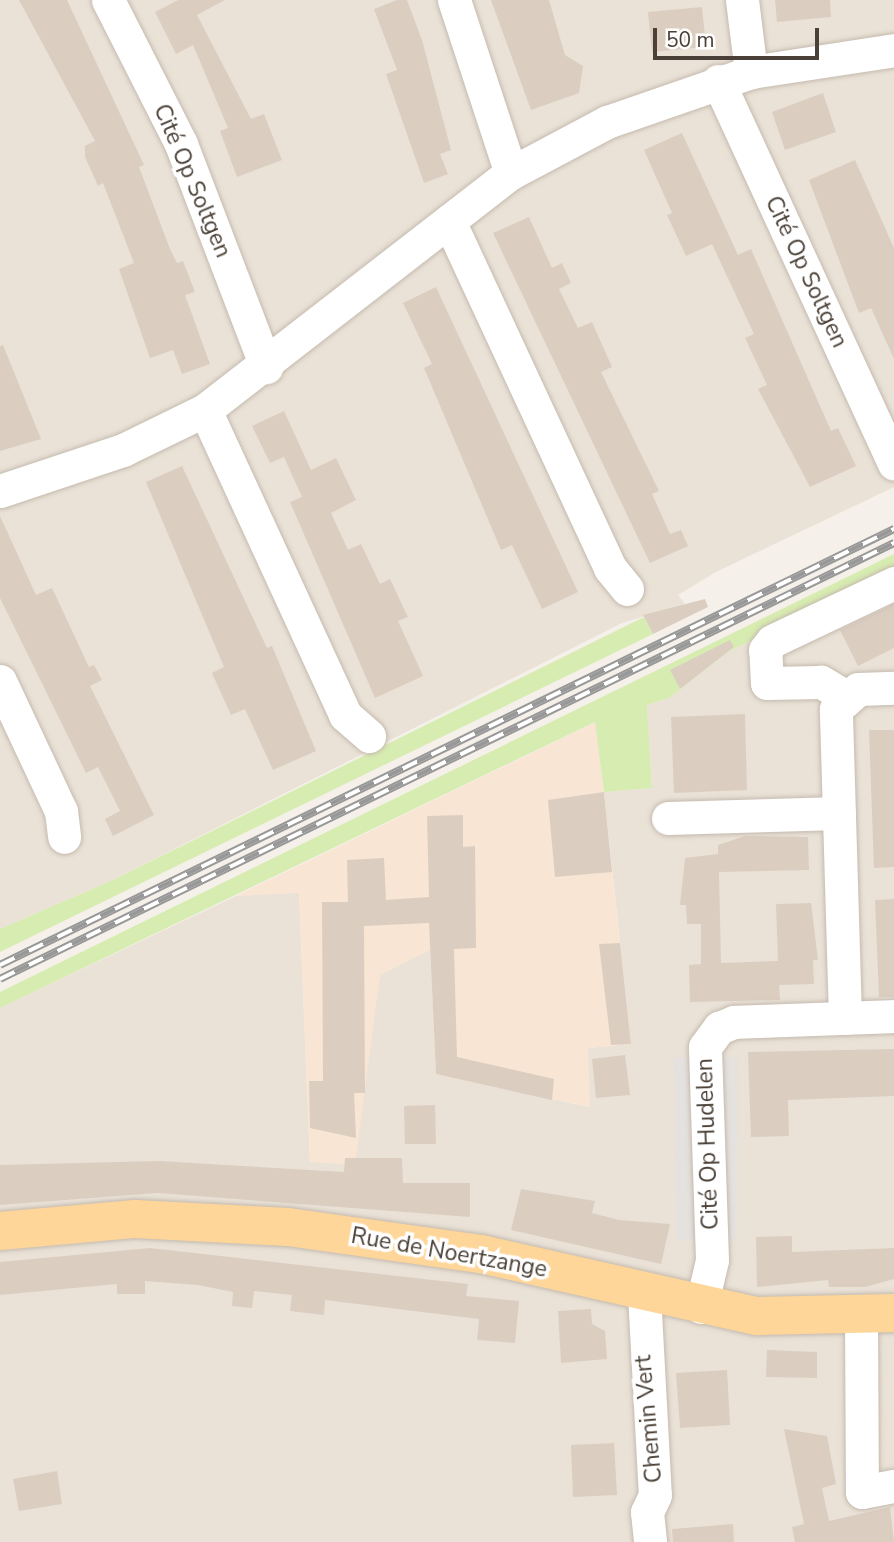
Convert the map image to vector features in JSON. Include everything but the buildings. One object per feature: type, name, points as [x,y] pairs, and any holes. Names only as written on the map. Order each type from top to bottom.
[{"type":"main road","name":"Rue de Noertzange","points":[[0,1231],[135,1219],[288,1227],[481,1254],[644,1294],[757,1317],[878,1314]]},
{"type":"street","name":"Cité Op Soltgen","points":[[107,0],[181,144],[266,367]]},
{"type":"street","points":[[454,0],[511,173]]},
{"type":"street","points":[[742,0],[751,72]]},
{"type":"street","points":[[0,491],[123,450],[205,410],[266,367],[511,173],[607,122],[718,81],[751,72],[894,50]]},
{"type":"street","name":"Cité Op Soltgen","points":[[718,81],[894,463]]},
{"type":"street","points":[[449,221],[610,568],[627,589]]},
{"type":"street","points":[[205,410],[345,715],[369,736]]},
{"type":"street","points":[[894,583],[772,641],[765,650],[767,683],[821,682],[843,695],[894,688]]},
{"type":"street","points":[[0,681],[61,811],[64,837]]},
{"type":"street","points":[[843,695],[836,709],[845,1018]]},
{"type":"street","points":[[668,818],[839,813]]},
{"type":"street","name":"Cité Op Hudelen","points":[[701,1307],[712,1260],[705,1047],[719,1028],[734,1022],[894,1016]]},
{"type":"street","name":"Chemin Vert","points":[[644,1294],[656,1495],[647,1512],[650,1542]]},
{"type":"street","points":[[878,1314],[862,1492],[894,1486]]},
{"type":"shaded area","points":[[0,0],[894,0],[894,487],[716,572],[678,595],[685,604],[622,623],[113,880],[0,929]]},
{"type":"shaded area","points":[[894,568],[894,1542],[0,1542],[0,1008],[236,896],[299,892],[310,1162],[355,1130],[380,975],[431,949],[436,1074],[589,1107],[588,1048],[631,1044],[604,792],[652,788],[647,705],[669,698],[728,652]]},
{"type":"shaded area","points":[[596,722],[631,1044],[588,1048],[590,1107],[436,1074],[430,950],[380,975],[355,1165],[310,1162],[299,893],[236,896]]},
{"type":"shaded area","points":[[738,1057],[737,1239],[676,1240],[674,1058]]},
{"type":"green space","points":[[894,554],[894,568],[728,652],[669,698],[647,705],[652,788],[604,792],[595,722],[0,1008],[0,992]]},
{"type":"green space","points":[[644,617],[653,634],[0,952],[0,929],[113,880]]},
{"type":"railway","points":[[0,965],[894,529]]},
{"type":"railway","points":[[0,979],[894,543]]}]
